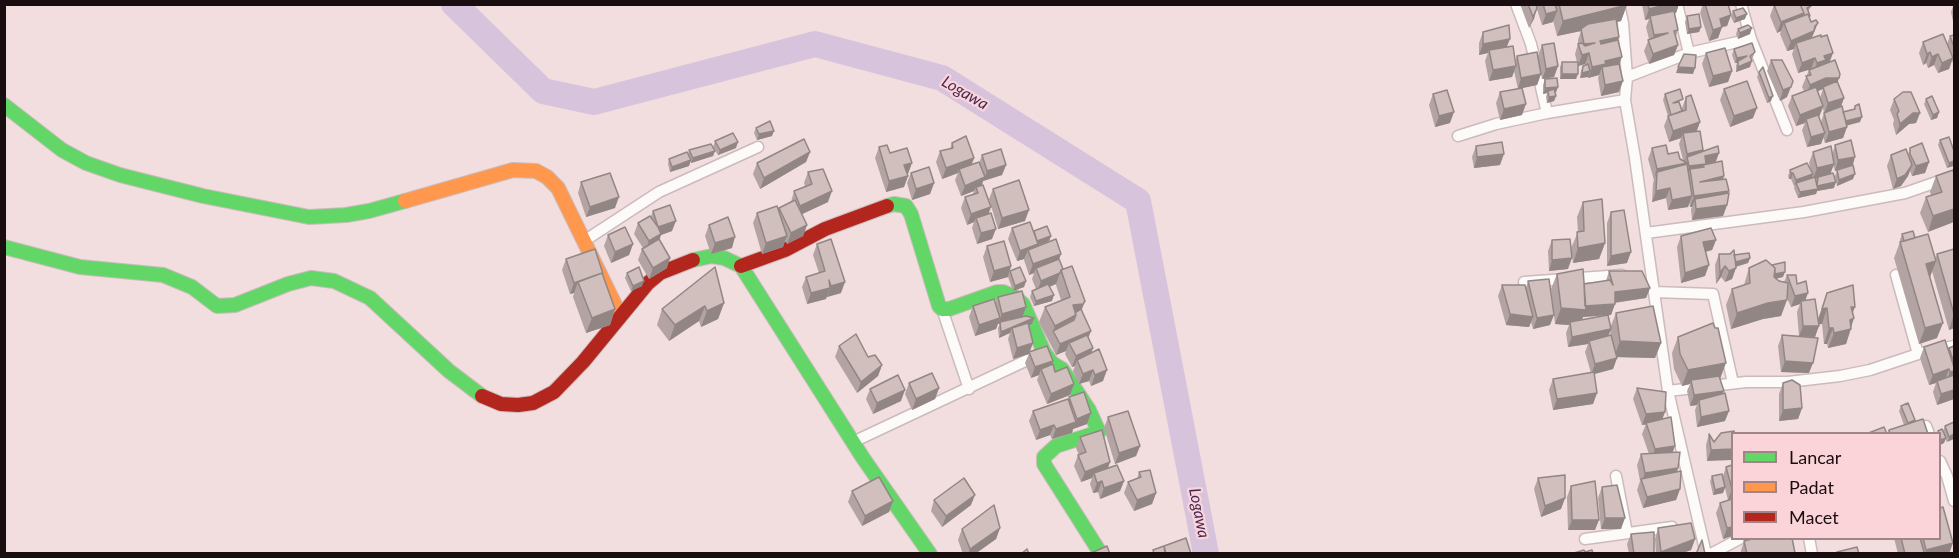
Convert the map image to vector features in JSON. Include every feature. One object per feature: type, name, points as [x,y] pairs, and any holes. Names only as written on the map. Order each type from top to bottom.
[{"type":"street","points":[[1516,4],[1531,44],[1547,113]]},
{"type":"street","points":[[1618,4],[1623,23],[1628,77],[1625,100],[1668,391],[1706,554]]},
{"type":"street","points":[[1677,4],[1689,53]]},
{"type":"street","points":[[1741,4],[1751,39],[1787,130]]},
{"type":"street","points":[[1628,77],[1689,53],[1751,39]]},
{"type":"street","points":[[1458,136],[1496,124],[1547,113],[1625,100]]},
{"type":"street","points":[[4,105],[62,150],[86,163],[120,175],[202,196],[309,217],[369,211],[513,170],[536,171],[558,188],[620,315]]},
{"type":"street","points":[[584,242],[665,189],[758,147]]},
{"type":"street","points":[[1646,233],[1804,212],[1905,193],[1954,176]]},
{"type":"street","points":[[741,266],[785,250],[825,230],[883,207],[902,203],[911,214],[937,302],[942,309],[969,389]]},
{"type":"street","points":[[4,247],[80,267],[163,275],[192,287],[202,297],[217,306],[235,305],[288,284],[311,278],[334,281],[370,298],[449,371],[479,395],[501,404],[518,405],[533,403],[554,392],[583,362],[648,283],[660,273],[695,259],[712,256],[724,258],[741,266],[774,314],[853,442],[930,554]]},
{"type":"street","points":[[1640,274],[1652,273]]},
{"type":"street","points":[[1524,282],[1629,275]]},
{"type":"street","points":[[1896,275],[1918,354]]},
{"type":"street","points":[[942,309],[949,309],[997,292],[1003,292],[1023,304],[1044,352],[1052,363],[1062,369],[1089,410],[1099,432],[1056,446],[1044,457],[1044,464],[1101,554]]},
{"type":"street","points":[[1654,292],[1713,294],[1733,384]]},
{"type":"street","points":[[1668,391],[1840,376],[1870,370],[1918,354],[1954,346]]},
{"type":"street","points":[[853,442],[1044,352]]},
{"type":"street","points":[[1941,463],[1954,501]]},
{"type":"street","points":[[1616,476],[1627,533]]},
{"type":"street","points":[[1585,539],[1699,524]]},
{"type":"street","points":[[1711,554],[1738,540]]},
{"type":"building","points":[[1528,4],[1536,4],[1537,8],[1533,17]]},
{"type":"building","points":[[1543,4],[1555,4],[1557,11],[1546,14]]},
{"type":"building","points":[[1559,4],[1627,4],[1627,5],[1563,21]]},
{"type":"building","points":[[1648,4],[1669,4],[1649,9]]},
{"type":"building","points":[[1705,4],[1728,4],[1731,15],[1720,19],[1722,27],[1713,30]]},
{"type":"building","points":[[1775,4],[1800,4],[1804,13],[1781,22]]},
{"type":"building","points":[[1800,4],[1811,6],[1807,8],[1810,16],[1808,14],[1803,16]]},
{"type":"building","points":[[1743,8],[1747,14],[1736,18],[1733,11]]},
{"type":"building","points":[[1674,11],[1678,30],[1674,31],[1678,45],[1653,54],[1648,40],[1668,33],[1654,35],[1650,16]]},
{"type":"building","points":[[1699,14],[1701,27],[1689,29],[1687,16]]},
{"type":"building","points":[[1808,14],[1811,22],[1816,20],[1818,23],[1814,31],[1791,41],[1784,23]]},
{"type":"building","points":[[1616,19],[1619,37],[1600,41],[1601,44],[1618,40],[1622,57],[1592,67],[1589,53],[1582,55],[1578,44],[1582,43],[1585,46],[1595,43],[1584,44],[1581,29],[1588,24]]},
{"type":"building","points":[[1509,25],[1510,39],[1483,44],[1483,32]]},
{"type":"building","points":[[1748,25],[1752,28],[1740,33],[1738,29]]},
{"type":"building","points":[[1943,34],[1953,58],[1942,63],[1938,54],[1932,57],[1930,52],[1927,54],[1923,42]]},
{"type":"building","points":[[1821,35],[1821,37],[1827,35],[1833,53],[1824,56],[1826,60],[1817,63],[1815,58],[1802,63],[1796,43]]},
{"type":"building","points":[[1954,35],[1954,47],[1950,36]]},
{"type":"building","points":[[1554,43],[1558,66],[1546,69],[1542,45]]},
{"type":"building","points":[[1752,43],[1755,52],[1750,56],[1752,61],[1738,67],[1738,61],[1747,56],[1737,58],[1734,49]]},
{"type":"building","points":[[1513,46],[1516,66],[1493,70],[1489,50]]},
{"type":"building","points":[[1725,48],[1732,71],[1713,76],[1706,53]]},
{"type":"building","points":[[1537,52],[1541,74],[1521,78],[1517,56]]},
{"type":"building","points":[[1684,54],[1696,55],[1695,68],[1678,67]]},
{"type":"building","points":[[1771,60],[1782,60],[1793,81],[1791,87],[1783,90]]},
{"type":"building","points":[[1835,60],[1840,74],[1839,78],[1826,78],[1810,85],[1806,76],[1811,75],[1809,70]]},
{"type":"building","points":[[1562,62],[1578,62],[1578,74],[1562,74]]},
{"type":"building","points":[[1588,64],[1590,71],[1582,73],[1583,66]]},
{"type":"building","points":[[1619,64],[1623,81],[1605,85],[1602,67]]},
{"type":"building","points":[[1763,67],[1773,96],[1769,98],[1759,72]]},
{"type":"building","points":[[1557,78],[1558,87],[1545,88],[1545,79]]},
{"type":"building","points":[[1747,81],[1757,108],[1734,116],[1724,89]]},
{"type":"building","points":[[1837,81],[1844,98],[1828,103],[1823,87]]},
{"type":"building","points":[[1816,87],[1823,106],[1800,115],[1792,96]]},
{"type":"building","points":[[1522,88],[1526,104],[1504,109],[1500,92]]},
{"type":"building","points":[[1554,89],[1556,96],[1549,97],[1548,91]]},
{"type":"building","points":[[1680,89],[1683,99],[1673,103],[1679,102],[1682,111],[1671,115],[1665,94]]},
{"type":"building","points":[[1447,90],[1454,112],[1439,116],[1433,94]]},
{"type":"building","points":[[1903,92],[1911,92],[1920,113],[1913,113],[1900,124],[1897,114],[1899,111],[1894,99]]},
{"type":"building","points":[[1691,95],[1700,122],[1673,131],[1668,116],[1686,110],[1686,97]]},
{"type":"building","points":[[1932,96],[1939,112],[1933,115],[1926,99]]},
{"type":"building","points":[[1859,104],[1862,117],[1846,121],[1843,112],[1855,109],[1855,106]]},
{"type":"building","points":[[1842,106],[1847,127],[1829,132],[1824,113]]},
{"type":"building","points":[[1818,115],[1825,133],[1811,137],[1806,119]]},
{"type":"building","points":[[770,121],[774,131],[759,134],[756,128]]},
{"type":"building","points":[[1700,131],[1703,150],[1687,154],[1683,133]]},
{"type":"building","points":[[733,133],[738,142],[720,150],[715,141]]},
{"type":"building","points":[[966,136],[974,158],[946,168],[940,151],[953,148],[952,143]]},
{"type":"building","points":[[1949,137],[1954,151],[1954,161],[1949,163],[1940,140]]},
{"type":"building","points":[[804,139],[810,152],[764,178],[757,163]]},
{"type":"building","points":[[1851,140],[1855,157],[1838,160],[1835,145]]},
{"type":"building","points":[[1502,142],[1504,154],[1477,157],[1476,146]]},
{"type":"building","points":[[1922,143],[1929,162],[1916,166],[1910,154],[1910,148]]},
{"type":"building","points":[[711,144],[715,151],[693,158],[689,150]]},
{"type":"building","points":[[887,145],[890,153],[907,148],[912,163],[904,165],[908,176],[889,181],[879,147]]},
{"type":"building","points":[[1666,145],[1668,154],[1678,152],[1680,159],[1687,163],[1657,169],[1652,148]]},
{"type":"building","points":[[1718,146],[1719,153],[1705,156],[1706,164],[1689,166],[1687,157]]},
{"type":"building","points":[[1831,146],[1834,164],[1817,168],[1813,152]]},
{"type":"building","points":[[1001,149],[1006,165],[987,171],[982,155]]},
{"type":"building","points":[[1906,149],[1912,165],[1905,175],[1897,179],[1891,155]]},
{"type":"building","points":[[687,152],[691,160],[672,167],[669,159]]},
{"type":"building","points":[[1722,161],[1724,176],[1700,182],[1726,179],[1729,191],[1694,196],[1690,169]]},
{"type":"building","points":[[979,162],[985,177],[965,186],[959,169]]},
{"type":"building","points":[[1807,163],[1813,174],[1796,180],[1790,170]]},
{"type":"building","points":[[1687,164],[1692,196],[1672,200],[1670,188],[1656,191],[1657,172]]},
{"type":"building","points":[[1853,165],[1855,174],[1839,180],[1837,170]]},
{"type":"building","points":[[929,167],[934,183],[916,189],[911,173]]},
{"type":"building","points":[[823,169],[832,191],[800,206],[794,191],[812,184],[808,172]]},
{"type":"building","points":[[1953,170],[1954,209],[1933,216],[1926,197],[1942,192],[1936,176]]},
{"type":"building","points":[[610,173],[619,197],[590,207],[581,182]]},
{"type":"building","points":[[1833,173],[1836,182],[1817,186],[1818,177]]},
{"type":"building","points":[[1815,177],[1818,189],[1800,192],[1796,183]]},
{"type":"building","points":[[1019,180],[1029,210],[1002,218],[993,189]]},
{"type":"building","points":[[983,185],[991,207],[971,214],[965,197],[978,193],[976,187]]},
{"type":"building","points":[[1729,193],[1727,205],[1696,209],[1695,199]]},
{"type":"building","points":[[1602,199],[1605,243],[1578,248],[1577,232],[1584,231],[1583,202]]},
{"type":"building","points":[[795,200],[807,225],[791,233],[779,208]]},
{"type":"building","points":[[670,205],[676,221],[658,227],[653,211]]},
{"type":"building","points":[[777,206],[787,236],[766,243],[757,213]]},
{"type":"building","points":[[1624,210],[1631,252],[1611,256],[1611,212]]},
{"type":"building","points":[[991,213],[996,229],[981,233],[976,218]]},
{"type":"building","points":[[650,216],[661,234],[649,241],[638,223]]},
{"type":"building","points":[[728,217],[735,237],[715,243],[709,225]]},
{"type":"building","points":[[1030,222],[1038,244],[1020,251],[1012,228]]},
{"type":"building","points":[[1047,226],[1051,236],[1037,241],[1034,231]]},
{"type":"building","points":[[625,227],[633,244],[615,252],[608,235]]},
{"type":"building","points":[[1711,228],[1716,240],[1703,242],[1709,265],[1685,273],[1681,236]]},
{"type":"building","points":[[1913,231],[1915,238],[1904,241],[1902,234]]},
{"type":"building","points":[[1928,234],[1936,261],[1926,264],[1943,323],[1925,328],[1900,242]]},
{"type":"building","points":[[659,239],[670,258],[653,268],[642,249]]},
{"type":"building","points":[[831,239],[845,282],[831,286],[829,280],[830,288],[811,293],[806,277],[825,271],[817,244]]},
{"type":"building","points":[[1056,239],[1061,254],[1033,264],[1028,250]]},
{"type":"building","points":[[1570,239],[1572,258],[1552,260],[1552,240]]},
{"type":"building","points":[[1004,241],[1011,266],[994,271],[987,246]]},
{"type":"building","points":[[595,249],[603,274],[574,283],[566,259]]},
{"type":"building","points":[[1954,249],[1954,314],[1937,254]]},
{"type":"building","points":[[1734,250],[1736,268],[1729,271],[1725,266],[1720,273],[1719,254],[1730,254]]},
{"type":"building","points":[[1749,253],[1750,258],[1736,262],[1734,255]]},
{"type":"building","points":[[1059,259],[1063,269],[1060,273],[1041,281],[1036,268]]},
{"type":"building","points":[[1766,260],[1775,268],[1774,277],[1788,283],[1787,300],[1768,303],[1737,313],[1732,289],[1750,283],[1749,268]]},
{"type":"building","points":[[1785,262],[1785,272],[1775,274],[1775,268],[1772,265]]},
{"type":"building","points":[[1072,266],[1085,301],[1083,304],[1073,305],[1076,315],[1055,326],[1045,307],[1070,297],[1061,270]]},
{"type":"building","points":[[639,267],[644,281],[633,286],[627,273]]},
{"type":"building","points":[[715,267],[724,303],[707,311],[705,306],[675,325],[662,309]]},
{"type":"building","points":[[1020,267],[1026,281],[1015,286],[1010,271]]},
{"type":"building","points":[[1583,269],[1586,310],[1561,308],[1557,274]]},
{"type":"building","points":[[1609,271],[1642,271],[1650,288],[1615,292],[1615,304],[1585,306],[1584,284],[1610,280],[1613,285]]},
{"type":"building","points":[[602,273],[615,309],[592,318],[578,282]]},
{"type":"building","points":[[1787,275],[1796,275],[1797,284],[1806,281],[1808,293],[1795,296]]},
{"type":"building","points":[[1549,279],[1554,315],[1537,318],[1528,281]]},
{"type":"building","points":[[1048,284],[1054,295],[1036,301],[1032,291]]},
{"type":"building","points":[[1502,285],[1525,285],[1533,317],[1510,314]]},
{"type":"building","points":[[1853,285],[1855,307],[1851,307],[1854,318],[1850,320],[1851,329],[1834,333],[1833,328],[1829,328],[1827,308],[1822,309],[1827,293]]},
{"type":"building","points":[[1022,291],[1026,307],[1002,314],[998,297]]},
{"type":"building","points":[[994,299],[1000,318],[979,325],[973,306]]},
{"type":"building","points":[[1815,299],[1819,326],[1803,326],[1801,301]]},
{"type":"building","points":[[1653,306],[1661,343],[1620,341],[1616,313]]},
{"type":"building","points":[[1081,309],[1091,331],[1060,344],[1053,331],[1074,320],[1075,313]]},
{"type":"building","points":[[1608,315],[1611,329],[1572,337],[1570,322]]},
{"type":"building","points":[[1026,316],[1034,318],[1001,332],[1000,322]]},
{"type":"building","points":[[1028,323],[1033,343],[1017,348],[1012,328]]},
{"type":"building","points":[[1713,323],[1715,328],[1718,328],[1726,363],[1688,370],[1680,354],[1678,337]]},
{"type":"building","points":[[856,334],[868,357],[875,355],[882,365],[861,382],[839,346]]},
{"type":"building","points":[[1087,335],[1093,348],[1076,356],[1069,343]]},
{"type":"building","points":[[1611,335],[1617,358],[1595,364],[1589,341]]},
{"type":"building","points":[[1782,335],[1818,338],[1813,363],[1785,361]]},
{"type":"building","points":[[1945,340],[1954,371],[1950,372],[1949,369],[1933,375],[1924,347]]},
{"type":"building","points":[[1047,346],[1053,361],[1035,367],[1029,352]]},
{"type":"building","points":[[1954,346],[1954,363],[1949,348]]},
{"type":"building","points":[[1099,349],[1107,370],[1095,375],[1093,370],[1083,374],[1077,360]]},
{"type":"building","points":[[1053,364],[1055,372],[1067,367],[1074,384],[1051,394],[1041,369]]},
{"type":"building","points":[[1594,372],[1597,393],[1557,399],[1553,379]]},
{"type":"building","points":[[932,373],[939,388],[916,399],[909,383]]},
{"type":"building","points":[[898,375],[905,390],[877,403],[870,389]]},
{"type":"building","points":[[1954,375],[1954,390],[1941,394],[1937,381]]},
{"type":"building","points":[[1719,376],[1724,391],[1694,395],[1691,380]]},
{"type":"building","points":[[1792,380],[1800,385],[1802,408],[1783,410],[1783,383]]},
{"type":"building","points":[[1637,388],[1666,392],[1665,412],[1646,414]]},
{"type":"building","points":[[1084,392],[1091,413],[1077,419],[1069,397]]},
{"type":"building","points":[[1725,393],[1729,411],[1701,417],[1699,400]]},
{"type":"building","points":[[1068,399],[1076,422],[1056,429],[1054,425],[1040,430],[1033,411]]},
{"type":"building","points":[[1908,403],[1915,420],[1908,423],[1901,406]]},
{"type":"building","points":[[1128,411],[1140,446],[1119,453],[1108,417]]},
{"type":"building","points":[[1671,417],[1675,446],[1655,449],[1646,423]]},
{"type":"building","points":[[1923,419],[1927,432],[1890,432],[1889,430]]},
{"type":"building","points":[[1954,422],[1954,434],[1949,437],[1945,426]]},
{"type":"building","points":[[1884,427],[1886,432],[1871,432]]},
{"type":"building","points":[[1942,429],[1946,438],[1941,440],[1941,432],[1938,431]]},
{"type":"building","points":[[1102,430],[1110,462],[1085,472],[1078,455],[1086,452],[1080,437]]},
{"type":"building","points":[[1734,431],[1731,432],[1731,449],[1711,450],[1709,434],[1714,442],[1721,433]]},
{"type":"building","points":[[1680,452],[1678,468],[1645,473],[1641,454]]},
{"type":"building","points":[[1117,465],[1124,481],[1104,488],[1102,481],[1097,483],[1094,473]]},
{"type":"building","points":[[1731,465],[1731,485],[1726,467]]},
{"type":"building","points":[[1150,470],[1156,493],[1137,500],[1128,482],[1141,477],[1139,472]]},
{"type":"building","points":[[1681,471],[1680,489],[1647,497],[1641,479]]},
{"type":"building","points":[[1722,474],[1725,487],[1715,490],[1712,476]]},
{"type":"building","points":[[1565,475],[1565,498],[1545,506],[1538,478]]},
{"type":"building","points":[[879,477],[893,501],[865,516],[852,491]]},
{"type":"building","points":[[964,478],[975,495],[946,516],[934,500]]},
{"type":"building","points":[[1595,481],[1599,520],[1572,520],[1571,486]]},
{"type":"building","points":[[1617,485],[1625,518],[1605,518],[1602,487]]},
{"type":"building","points":[[1731,499],[1731,527],[1727,528],[1720,503]]},
{"type":"building","points":[[994,505],[1000,528],[970,549],[962,529]]},
{"type":"building","points":[[1943,507],[1953,543],[1926,550],[1924,540],[1941,540],[1941,508]]},
{"type":"building","points":[[1691,523],[1695,539],[1661,552],[1658,528]]},
{"type":"building","points":[[1654,532],[1654,554],[1634,554],[1631,534]]},
{"type":"building","points":[[1186,538],[1191,554],[1166,554],[1164,546]]},
{"type":"building","points":[[1702,540],[1705,554],[1696,554]]},
{"type":"building","points":[[1792,540],[1795,553],[1747,554],[1744,541]]},
{"type":"building","points":[[1902,540],[1921,540],[1924,552],[1905,554]]},
{"type":"building","points":[[1107,546],[1110,554],[1091,554],[1091,553]]},
{"type":"building","points":[[1164,546],[1165,554],[1154,554],[1153,550]]},
{"type":"building","points":[[1857,547],[1859,554],[1837,554],[1837,552]]},
{"type":"building","points":[[1584,550],[1585,552],[1592,550],[1593,554],[1574,553]]},
{"type":"waterway","name":"Logawa","points":[[454,4],[543,91],[594,102],[815,44],[942,78],[1138,201],[1206,554]]},
{"type":"traffic: fast","points":[[4,105],[62,150],[86,163],[120,175],[203,196],[309,217],[346,215],[405,201]]},
{"type":"traffic: fast","points":[[887,206],[894,204],[906,206],[911,214],[939,306],[942,309],[949,309],[997,292],[1015,297],[1023,304],[1044,352],[1052,363],[1062,369],[1089,410],[1099,432],[1056,446],[1044,457],[1044,464],[1101,554]]},
{"type":"traffic: fast","points":[[4,247],[80,267],[163,275],[192,287],[217,306],[235,305],[288,284],[311,278],[334,281],[370,298],[449,371],[482,396]]},
{"type":"traffic: fast","points":[[693,260],[712,256],[724,258],[741,266],[863,458],[930,554]]},
{"type":"traffic: slow","points":[[405,201],[513,170],[536,171],[547,177],[558,188],[620,315]]},
{"type":"traffic: jam","points":[[741,266],[785,250],[825,229],[887,206]]},
{"type":"traffic: jam","points":[[482,396],[501,404],[518,405],[533,403],[554,392],[583,362],[648,283],[660,273],[693,260]]}]
